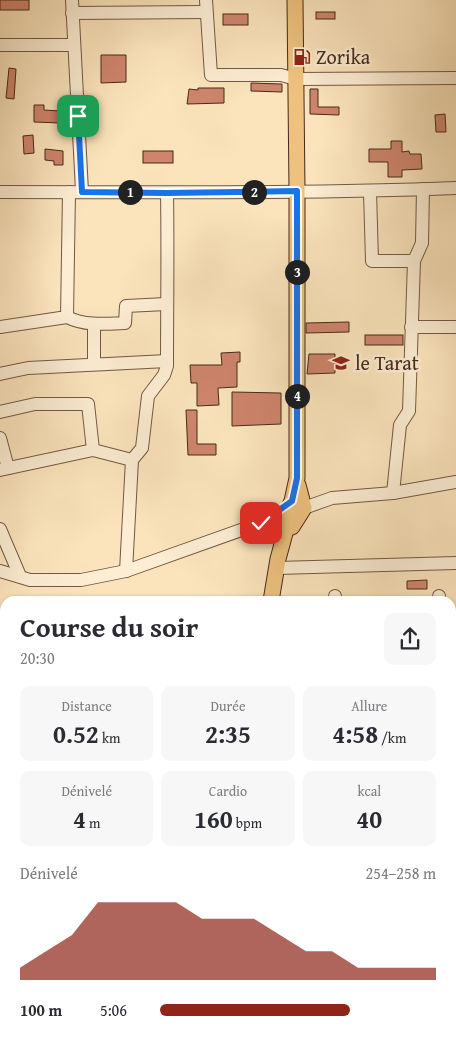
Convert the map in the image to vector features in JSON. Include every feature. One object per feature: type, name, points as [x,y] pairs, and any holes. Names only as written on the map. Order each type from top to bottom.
[{"type":"main road","points":[[272,596],[277,563],[296,506],[297,191],[295,0]]},
{"type":"street","points":[[82,192],[72,6],[206,6],[211,75],[281,75],[296,79],[456,78]]},
{"type":"street","points":[[0,44],[74,45]]},
{"type":"street","points":[[0,192],[166,193],[370,191],[456,188]]},
{"type":"street","points":[[394,492],[400,425],[409,411],[414,262],[422,243],[423,189]]},
{"type":"street","points":[[370,191],[372,262],[414,262]]},
{"type":"street","points":[[67,317],[69,192]]},
{"type":"street","points":[[126,571],[132,460],[142,448],[148,396],[164,374],[167,362],[166,304],[168,260],[166,193]]},
{"type":"street","points":[[0,327],[67,317],[76,322],[94,324],[125,323],[126,306],[166,304]]},
{"type":"street","points":[[94,324],[94,364]]},
{"type":"street","points":[[411,327],[456,327]]},
{"type":"street","points":[[0,374],[28,368],[167,362]]},
{"type":"street","points":[[0,412],[35,404],[88,404],[93,450]]},
{"type":"street","points":[[0,438],[4,469],[93,450],[132,460]]},
{"type":"street","points":[[0,571],[30,580],[81,580],[126,571],[261,523],[296,506],[324,500],[394,492],[456,482]]},
{"type":"street","points":[[0,529],[20,576]]},
{"type":"street","points":[[277,563],[456,563]]},
{"type":"building","points":[[0,0],[29,0],[29,10],[0,10]]},
{"type":"building","points":[[316,12],[335,12],[335,19],[316,19]]},
{"type":"building","points":[[223,14],[248,14],[248,25],[223,25]]},
{"type":"building","points":[[101,55],[126,55],[126,82],[101,83]]},
{"type":"building","points":[[9,68],[16,69],[14,99],[6,98]]},
{"type":"building","points":[[251,83],[282,84],[282,92],[251,91]]},
{"type":"building","points":[[198,88],[224,88],[224,103],[187,104],[189,89],[198,90]]},
{"type":"building","points":[[310,89],[318,89],[318,107],[339,107],[339,115],[310,114]]},
{"type":"building","points":[[34,105],[44,105],[44,110],[60,111],[60,123],[34,122]]},
{"type":"building","points":[[445,114],[446,132],[436,132],[435,115]]},
{"type":"building","points":[[33,135],[34,153],[24,154],[23,136]]},
{"type":"building","points":[[391,141],[402,141],[402,152],[409,151],[410,154],[421,154],[422,169],[402,170],[402,177],[388,177],[388,162],[369,162],[369,149],[391,149]]},
{"type":"building","points":[[45,149],[63,151],[63,165],[54,165],[54,161],[45,160]]},
{"type":"building","points":[[143,151],[173,151],[173,163],[143,163]]},
{"type":"building","points":[[349,322],[349,332],[306,333],[306,323]]},
{"type":"building","points":[[365,335],[403,335],[403,345],[365,345]]},
{"type":"building","points":[[240,352],[240,362],[237,362],[237,387],[218,388],[219,405],[197,406],[197,383],[191,383],[190,365],[222,365],[221,353]]},
{"type":"building","points":[[309,354],[335,354],[335,373],[307,374]]},
{"type":"building","points":[[232,392],[281,393],[281,424],[232,426]]},
{"type":"building","points":[[186,410],[197,410],[197,444],[216,444],[216,455],[188,455]]},
{"type":"building","points":[[427,580],[427,589],[407,589],[407,581]]},
{"type":"place","name":"Zorika","points":[[302,57]]},
{"type":"place","name":"le Tarat","points":[[341,363]]},
{"type":"route","points":[[78,116],[82,192],[297,191],[297,478],[292,501],[261,523]]}]
